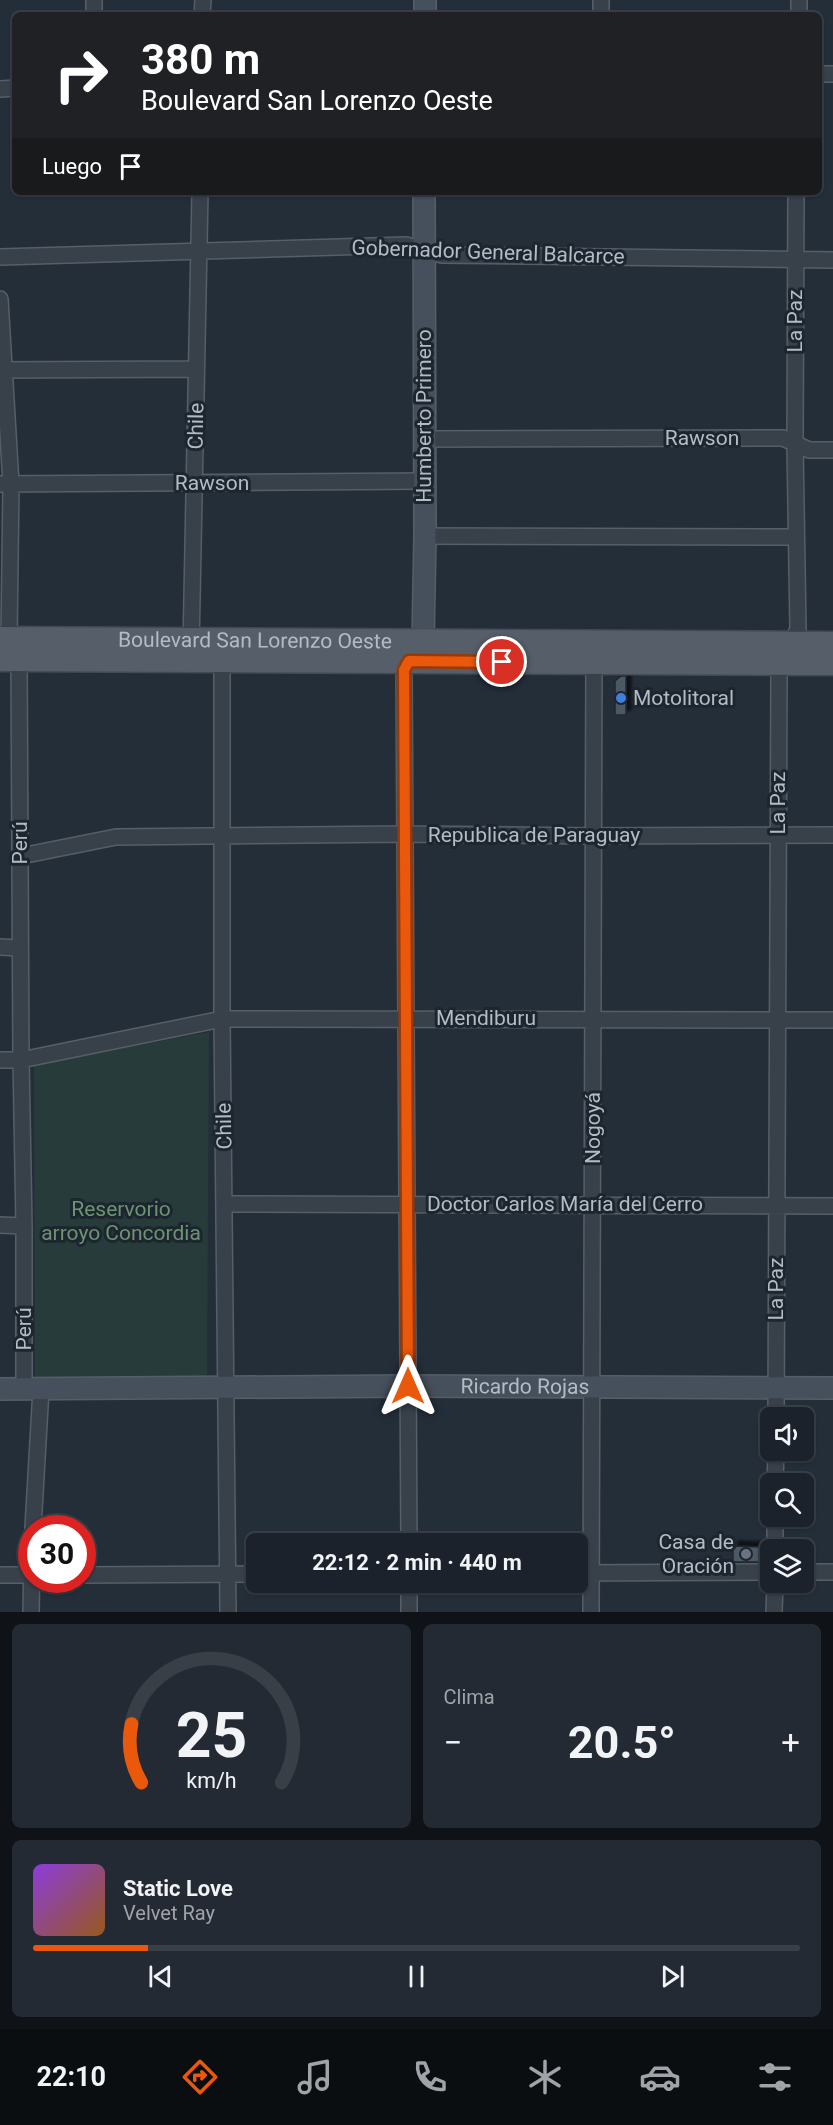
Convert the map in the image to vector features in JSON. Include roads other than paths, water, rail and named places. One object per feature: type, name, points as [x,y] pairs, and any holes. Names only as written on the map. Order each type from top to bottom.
[{"type":"main road","name":"Boulevard San Lorenzo Oeste","points":[[223,650],[423,641],[594,653]]},
{"type":"main road","name":"Boulevard San Lorenzo Oeste","points":[[786,654],[833,644]]},
{"type":"main road","name":"Boulevard San Lorenzo Oeste","points":[[7,649],[191,649],[409,661],[594,653],[786,654],[833,663]]},
{"type":"street","name":"Chile","points":[[191,649],[200,195]]},
{"type":"street","name":"Humberto Primero","points":[[423,641],[424,195]]},
{"type":"street","name":"La Paz","points":[[776,1407],[779,673],[798,629],[794,260],[796,195]]},
{"type":"street","name":"Gobernador General Balcarce","points":[[0,257],[406,245],[442,255],[833,260]]},
{"type":"street","name":"Perú","points":[[0,299],[7,649],[21,856],[21,1060],[24,1226],[32,1389],[33,1515]]},
{"type":"street","points":[[2,370],[196,369]]},
{"type":"street","name":"Rawson","points":[[425,439],[783,438],[808,450],[833,450]]},
{"type":"street","name":"Rawson","points":[[5,484],[424,481]]},
{"type":"street","points":[[425,536],[796,537]]},
{"type":"street","points":[[409,1533],[404,670],[423,641]]},
{"type":"street","name":"Chile","points":[[223,650],[221,836],[228,1612]]},
{"type":"street","name":"Nogoyá","points":[[586,1533],[592,1387],[594,653]]},
{"type":"street","name":"Republica de Paraguay","points":[[21,856],[116,837],[404,834],[833,835]]},
{"type":"street","points":[[0,947],[20,948]]},
{"type":"street","name":"Mendiburu","points":[[0,1060],[21,1060],[222,1019],[833,1020]]},
{"type":"street","name":"Doctor Carlos María del Cerro","points":[[225,1204],[833,1206]]},
{"type":"street","points":[[0,1225],[24,1226]]},
{"type":"street","name":"Ricardo Rojas","points":[[0,1389],[408,1386],[833,1388]]},
{"type":"street","points":[[588,1573],[760,1572]]},
{"type":"street","points":[[814,1572],[833,1572]]},
{"type":"street","points":[[96,1575],[246,1574]]},
{"type":"street","points":[[0,1575],[18,1575]]},
{"type":"street","points":[[31,1593],[31,1612]]},
{"type":"street","points":[[409,1593],[409,1612]]},
{"type":"street","name":"Nogoyá","points":[[588,1593],[591,1612]]},
{"type":"street","points":[[774,1612],[775,1593]]},
{"type":"place","name":"Motolitoral","points":[[621,698]]},
{"type":"place","name":"Casa de Oración","points":[[746,1554]]},
{"type":"park label","name":"Reservorio arroyo Concordia","points":[[121,1221]]}]
